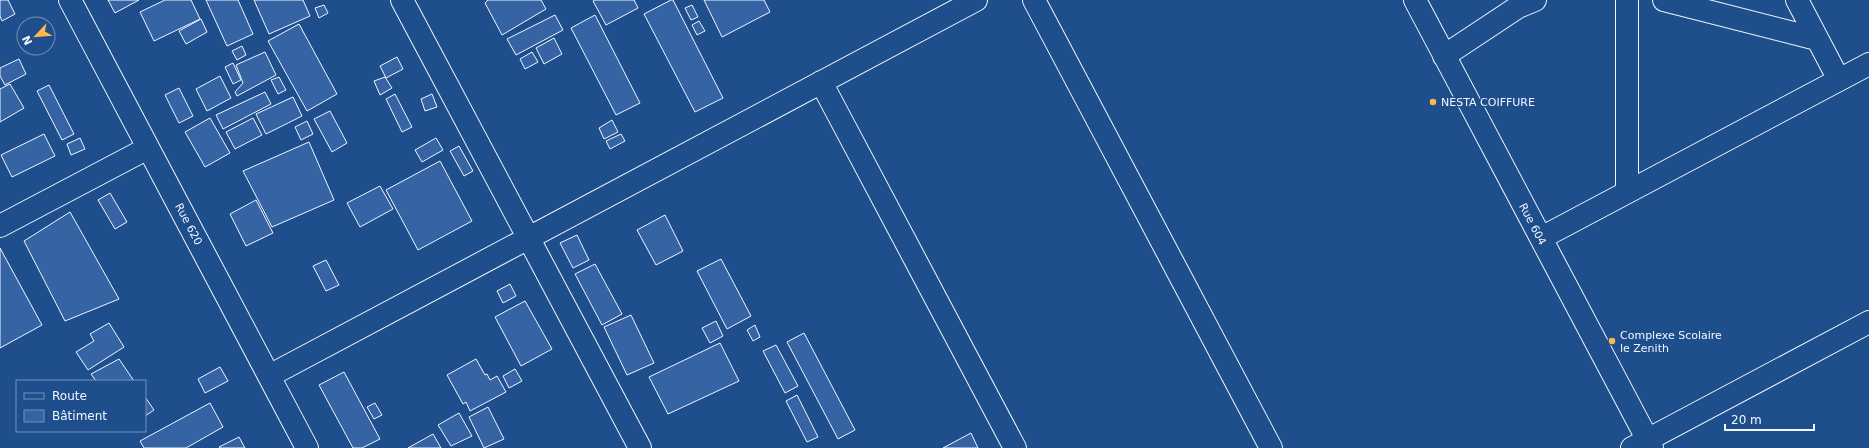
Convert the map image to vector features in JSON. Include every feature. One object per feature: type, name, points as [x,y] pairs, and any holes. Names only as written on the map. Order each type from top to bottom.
[{"type":"street","name":"Rue 620","points":[[70,0],[307,448]]},
{"type":"street","points":[[402,0],[640,448]]},
{"type":"street","points":[[269,376],[976,0]]},
{"type":"street","points":[[1034,0],[1271,448]]},
{"type":"street","name":"Rue 604","points":[[1415,0],[1541,238],[1644,445]]},
{"type":"street","points":[[1444,56],[1518,7],[1535,0]]},
{"type":"street","points":[[1627,0],[1627,192]]},
{"type":"street","points":[[1664,0],[1817,39]]},
{"type":"street","points":[[1797,0],[1839,80]]},
{"type":"street","points":[[1541,238],[1869,64]]},
{"type":"street","points":[[822,82],[1015,448]]},
{"type":"street","points":[[0,226],[148,148]]},
{"type":"street","points":[[1644,445],[1869,322]]},
{"type":"building","points":[[0,0],[8,0],[15,14],[2,21],[0,16]]},
{"type":"building","points":[[108,0],[139,0],[115,13]]},
{"type":"building","points":[[165,0],[191,0],[200,19],[154,41],[140,12]]},
{"type":"building","points":[[206,0],[238,0],[253,34],[227,46]]},
{"type":"building","points":[[254,0],[303,0],[310,16],[269,34]]},
{"type":"building","points":[[488,0],[541,0],[546,9],[502,35],[485,3]]},
{"type":"building","points":[[634,0],[638,8],[606,25],[593,1]]},
{"type":"building","points":[[673,0],[723,98],[695,112],[644,14]]},
{"type":"building","points":[[704,0],[764,0],[770,12],[722,37]]},
{"type":"building","points":[[324,5],[328,13],[319,18],[315,8]]},
{"type":"building","points":[[692,5],[698,17],[691,20],[685,8]]},
{"type":"building","points":[[555,15],[563,30],[516,55],[507,39]]},
{"type":"building","points":[[595,15],[640,103],[616,115],[571,28]]},
{"type":"building","points":[[201,19],[207,32],[186,44],[179,31]]},
{"type":"building","points":[[699,21],[705,31],[697,35],[692,25]]},
{"type":"building","points":[[299,24],[337,94],[307,111],[268,41]]},
{"type":"building","points":[[554,38],[562,54],[544,64],[536,48]]},
{"type":"building","points":[[242,46],[246,55],[237,60],[232,51]]},
{"type":"building","points":[[265,52],[276,75],[237,96],[235,92],[243,83],[236,65]]},
{"type":"building","points":[[532,52],[538,62],[525,69],[520,59]]},
{"type":"building","points":[[397,57],[403,69],[386,78],[380,66]]},
{"type":"building","points":[[19,59],[26,74],[5,85],[0,76],[0,68]]},
{"type":"building","points":[[233,63],[241,80],[233,84],[225,67]]},
{"type":"building","points":[[220,76],[231,98],[207,111],[196,89]]},
{"type":"building","points":[[279,77],[286,90],[278,94],[271,80]]},
{"type":"building","points":[[385,77],[392,88],[380,95],[374,81]]},
{"type":"building","points":[[10,84],[24,108],[0,122],[0,89]]},
{"type":"building","points":[[49,85],[74,134],[62,140],[37,91]]},
{"type":"building","points":[[179,88],[193,116],[179,123],[165,95]]},
{"type":"building","points":[[265,92],[271,104],[223,129],[216,115]]},
{"type":"building","points":[[395,94],[412,127],[402,132],[386,99]]},
{"type":"building","points":[[432,94],[437,107],[425,111],[421,99]]},
{"type":"building","points":[[293,97],[302,116],[266,134],[256,114]]},
{"type":"building","points":[[330,111],[347,143],[332,152],[314,119]]},
{"type":"building","points":[[210,118],[230,153],[205,167],[185,132]]},
{"type":"building","points":[[253,118],[262,135],[235,149],[226,132]]},
{"type":"building","points":[[612,120],[618,132],[604,139],[599,128]]},
{"type":"building","points":[[307,121],[313,134],[301,140],[295,127]]},
{"type":"building","points":[[44,134],[55,156],[12,177],[1,155]]},
{"type":"building","points":[[621,134],[625,141],[610,149],[606,141]]},
{"type":"building","points":[[80,138],[85,149],[71,155],[67,144]]},
{"type":"building","points":[[436,138],[443,150],[422,162],[415,150]]},
{"type":"building","points":[[309,142],[334,200],[272,227],[243,171]]},
{"type":"building","points":[[459,146],[473,171],[464,176],[450,151]]},
{"type":"building","points":[[440,161],[472,221],[418,250],[386,190]]},
{"type":"building","points":[[380,186],[393,209],[360,227],[347,203]]},
{"type":"building","points":[[110,193],[127,222],[115,229],[98,200]]},
{"type":"building","points":[[256,200],[273,233],[246,246],[230,214]]},
{"type":"building","points":[[70,212],[119,299],[65,321],[24,241]]},
{"type":"building","points":[[665,215],[683,251],[656,265],[637,230]]},
{"type":"building","points":[[577,235],[589,260],[573,268],[560,243]]},
{"type":"building","points":[[0,248],[42,325],[0,348]]},
{"type":"building","points":[[721,259],[751,316],[727,329],[697,271]]},
{"type":"building","points":[[326,260],[339,285],[326,291],[313,266]]},
{"type":"building","points":[[595,264],[622,314],[602,325],[575,274]]},
{"type":"building","points":[[510,284],[516,296],[503,303],[497,291]]},
{"type":"building","points":[[525,301],[552,349],[521,366],[495,317]]},
{"type":"building","points":[[631,315],[654,363],[627,375],[604,327]]},
{"type":"building","points":[[716,321],[723,336],[710,343],[702,328]]},
{"type":"building","points":[[109,323],[124,347],[88,370],[76,352],[94,341],[90,334]]},
{"type":"building","points":[[755,325],[760,337],[753,341],[747,330]]},
{"type":"building","points":[[804,333],[855,430],[838,439],[787,342]]},
{"type":"building","points":[[720,343],[739,381],[668,414],[649,377]]},
{"type":"building","points":[[776,345],[798,386],[785,393],[763,351]]},
{"type":"building","points":[[119,359],[133,380],[95,380],[91,374]]},
{"type":"building","points":[[476,359],[485,375],[487,374],[490,380],[497,376],[506,392],[470,411],[466,402],[463,404],[447,375]]},
{"type":"building","points":[[220,367],[228,381],[205,393],[198,379]]},
{"type":"building","points":[[515,369],[522,381],[509,388],[503,376]]},
{"type":"building","points":[[344,372],[380,439],[362,448],[353,448],[319,385]]},
{"type":"building","points":[[797,395],[818,437],[807,442],[786,401]]},
{"type":"building","points":[[146,398],[154,410],[146,415]]},
{"type":"building","points":[[210,403],[223,427],[186,448],[144,448],[140,441]]},
{"type":"building","points":[[375,403],[382,415],[374,419],[367,407]]},
{"type":"building","points":[[488,407],[504,439],[484,448],[469,417]]},
{"type":"building","points":[[459,413],[472,436],[451,446],[438,425]]},
{"type":"building","points":[[971,433],[978,448],[943,448]]},
{"type":"building","points":[[433,434],[441,448],[408,448]]},
{"type":"building","points":[[239,437],[245,448],[219,447]]},
{"type":"place","name":"NESTA COIFFURE","points":[[1433,102]]},
{"type":"place","name":"Complexe Scolaire le Zenith","points":[[1612,341]]}]
